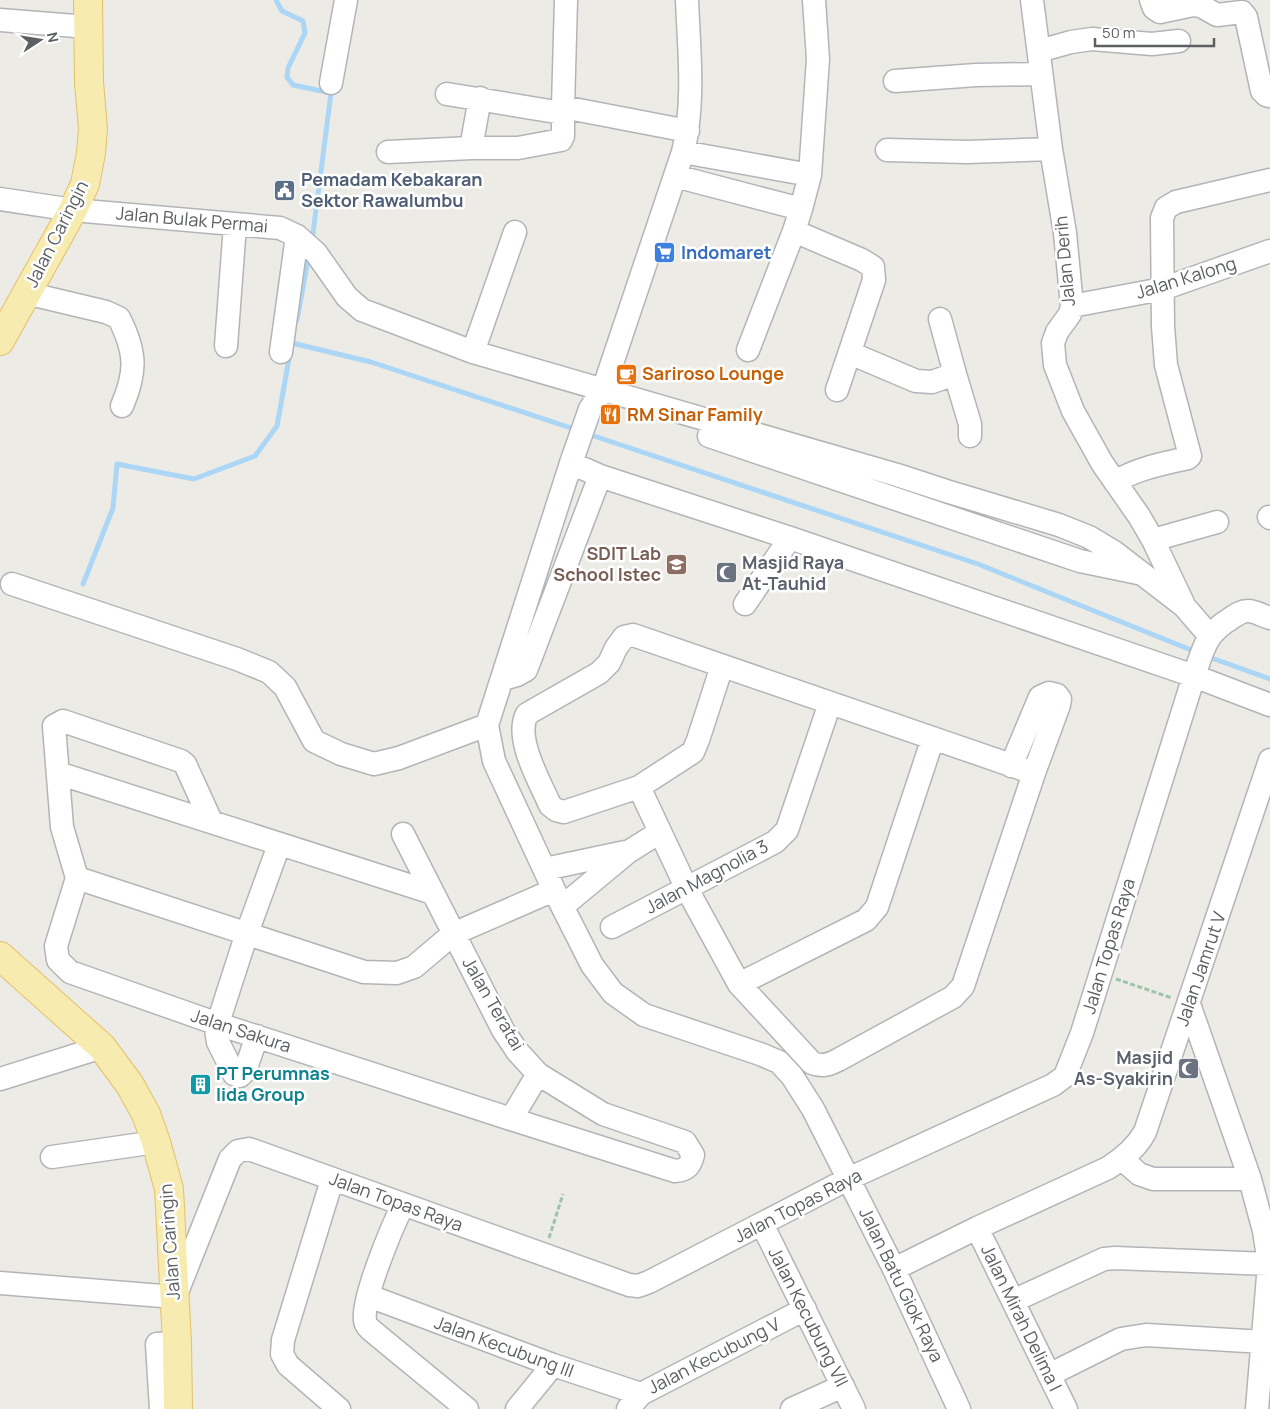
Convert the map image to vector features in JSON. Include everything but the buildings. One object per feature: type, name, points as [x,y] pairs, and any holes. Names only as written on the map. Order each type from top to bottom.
[{"type":"main road","name":"Jalan Caringin","points":[[0,341],[73,210],[85,184],[93,129],[88,0]]},
{"type":"main road","name":"Jalan Caringin","points":[[0,956],[102,1047],[130,1085],[146,1114],[169,1188],[177,1342],[178,1409]]},
{"type":"street","points":[[331,83],[346,0]]},
{"type":"street","points":[[388,152],[518,148],[560,140],[563,136],[566,0]]},
{"type":"street","points":[[12,584],[237,659],[269,672],[285,687],[314,741],[340,754],[374,764],[399,758],[487,725],[574,457],[597,399],[686,141],[691,97],[687,0]]},
{"type":"street","points":[[748,350],[794,231],[810,175],[818,59],[814,0]]},
{"type":"street","name":"Jalan Derih","points":[[1032,0],[1051,149],[1065,233],[1072,306],[1070,314],[1057,332],[1053,344],[1055,366],[1073,411],[1102,463],[1153,540],[1184,606]]},
{"type":"street","points":[[1151,0],[1154,8],[1160,12],[1193,5],[1202,6],[1217,15],[1242,12],[1246,17],[1262,91],[1270,96]]},
{"type":"street","points":[[0,20],[88,27]]},
{"type":"street","points":[[1039,51],[1092,39],[1152,44],[1179,41]]},
{"type":"street","points":[[895,81],[976,75],[1041,74]]},
{"type":"street","points":[[447,94],[563,110],[810,175]]},
{"type":"street","points":[[471,148],[480,98]]},
{"type":"street","points":[[887,150],[967,152],[1051,149]]},
{"type":"street","points":[[675,176],[802,208]]},
{"type":"street","points":[[1115,482],[1130,473],[1150,466],[1190,456],[1166,366],[1162,289],[1162,218],[1166,208],[1176,202],[1270,180]]},
{"type":"street","name":"Jalan Bulak Permai","points":[[0,199],[73,210],[280,228],[306,245]]},
{"type":"street","points":[[226,346],[235,225]]},
{"type":"street","points":[[794,231],[862,260],[873,267],[874,280],[837,390]]},
{"type":"street","points":[[472,352],[515,232]]},
{"type":"street","points":[[281,352],[306,245]]},
{"type":"street","points":[[306,245],[347,297],[362,310],[597,399],[897,475],[1059,525],[1089,537],[1114,552],[1184,606],[1208,639],[1220,625],[1240,612],[1250,611],[1270,618]]},
{"type":"street","name":"Jalan Kalong","points":[[1072,306],[1162,289],[1270,251]]},
{"type":"street","points":[[26,293],[106,312],[119,318],[130,345],[134,369],[122,406]]},
{"type":"street","points":[[940,319],[970,424],[970,436]]},
{"type":"street","points":[[850,353],[916,381],[932,382],[955,374]]},
{"type":"street","points":[[574,457],[600,476],[1196,670],[1270,704]]},
{"type":"street","points":[[503,679],[526,670],[600,476]]},
{"type":"street","points":[[1153,540],[1217,522]]},
{"type":"street","points":[[745,604],[790,538]]},
{"type":"street","points":[[722,666],[698,740],[692,752],[639,787],[574,810],[564,812],[556,810],[550,805],[526,752],[523,721],[527,714],[599,673],[609,663],[624,637],[633,635],[1034,773]]},
{"type":"street","name":"Jalan Topas Raya","points":[[174,1297],[230,1159],[238,1151],[248,1149],[544,1255],[638,1286],[848,1179],[1053,1085],[1065,1076],[1082,1033],[1196,670],[1208,639]]},
{"type":"street","points":[[639,787],[687,888],[739,984],[812,1063],[819,1066],[828,1065],[838,1060],[953,997],[963,986],[1034,773],[1059,706],[1060,699],[1057,695],[1049,693],[1040,696],[1011,766]]},
{"type":"street","name":"Jalan Magnolia 3","points":[[612,927],[775,842],[787,830],[830,703]]},
{"type":"street","points":[[211,822],[181,761],[63,721],[54,726],[62,827],[77,878],[364,972],[397,973],[414,967],[453,934],[559,898],[660,832]]},
{"type":"street","name":"Jalan Batu Giok Raya","points":[[487,725],[494,761],[545,870],[592,965],[613,993],[644,1016],[760,1054],[779,1062],[792,1076],[813,1109],[894,1269],[959,1409]]},
{"type":"street","points":[[739,984],[866,920],[877,907],[933,738]]},
{"type":"street","name":"Jalan Jamrut V","points":[[894,1269],[977,1228],[1108,1168],[1138,1145],[1145,1132],[1189,1004],[1264,803],[1270,760]]},
{"type":"street","points":[[58,773],[433,893]]},
{"type":"street","name":"Jalan Teratai","points":[[403,834],[503,1030],[517,1051],[538,1074],[603,1114],[685,1142],[692,1154]]},
{"type":"street","points":[[257,1036],[245,1071],[240,1076],[234,1074],[218,1042],[216,1029],[247,933],[279,845]]},
{"type":"street","points":[[545,870],[628,852]]},
{"type":"street","name":"Jalan Sakura","points":[[77,878],[56,946],[58,960],[70,972],[218,1024],[675,1171],[684,1170],[690,1165],[692,1154]]},
{"type":"street","points":[[1189,1004],[1250,1179],[1264,1231],[1269,1264],[1258,1409]]},
{"type":"street","points":[[0,1079],[102,1047]]},
{"type":"street","points":[[511,1119],[538,1074]]},
{"type":"street","points":[[52,1157],[156,1142]]},
{"type":"street","points":[[1122,1159],[1139,1174],[1154,1179],[1250,1179]]},
{"type":"street","points":[[332,1180],[282,1340],[282,1354],[288,1365],[339,1409]]},
{"type":"street","points":[[404,1205],[368,1296],[365,1320],[368,1327],[467,1409]]},
{"type":"street","name":"Jalan Kecubung VII","points":[[762,1224],[854,1409]]},
{"type":"street","name":"Jalan Mirah Delima I","points":[[977,1228],[1066,1409]]},
{"type":"street","points":[[1013,1301],[1104,1259],[1269,1264]]},
{"type":"street","points":[[0,1283],[174,1297]]},
{"type":"street","name":"Jalan Kecubung III","points":[[368,1296],[553,1366],[635,1402]]},
{"type":"street","name":"Jalan Kecubung V","points":[[635,1402],[805,1309]]},
{"type":"street","points":[[1049,1375],[1121,1339],[1130,1337],[1146,1335],[1264,1342]]},
{"type":"street","points":[[161,1409],[157,1344],[177,1342]]},
{"type":"street","points":[[517,1409],[553,1366]]},
{"type":"street","points":[[792,1409],[842,1386]]},
{"type":"path","points":[[1100,974],[1189,1004]]},
{"type":"path","points":[[544,1255],[563,1194]]},
{"type":"waterway","points":[[276,0],[282,11],[303,21],[305,33],[288,68],[287,77],[293,85],[331,93],[312,241]]},
{"type":"waterway","points":[[297,320],[309,254]]},
{"type":"waterway","points":[[293,338],[292,343],[371,362],[577,430]]},
{"type":"waterway","points":[[83,584],[113,508],[117,464],[194,479],[255,456],[277,426],[290,353]]},
{"type":"waterway","points":[[588,434],[978,564],[1196,652]]},
{"type":"waterway","points":[[1206,656],[1270,679]]},
{"type":"place","name":"Pemadam Kebakaran Sektor Rawalumbu","points":[[285,190]]},
{"type":"place","name":"Indomaret","points":[[665,253]]},
{"type":"place","name":"Sariroso Lounge","points":[[626,374]]},
{"type":"place","name":"RM Sinar Family","points":[[611,415]]},
{"type":"place","name":"SDIT Lab School Istec","points":[[677,564]]},
{"type":"place","name":"Masjid Raya At-Tauhid","points":[[726,573]]},
{"type":"place","name":"Masjid As-Syakirin","points":[[1189,1068]]},
{"type":"place","name":"PT Perumnas Iida Group","points":[[200,1084]]}]
